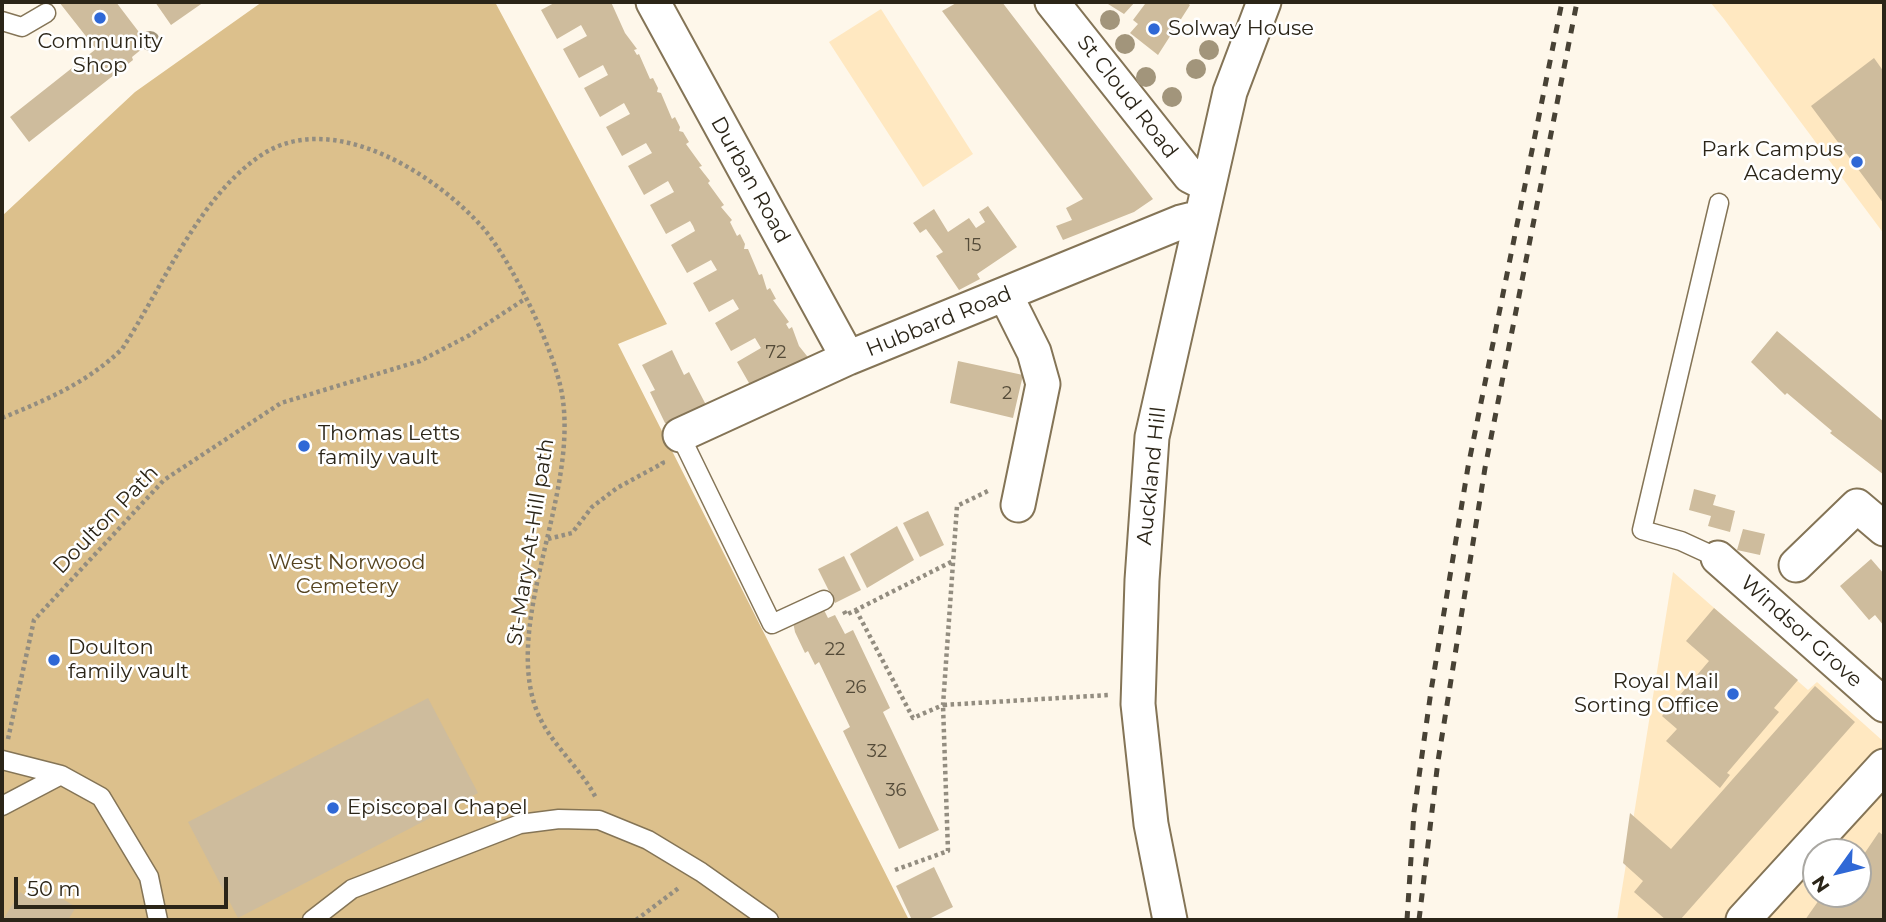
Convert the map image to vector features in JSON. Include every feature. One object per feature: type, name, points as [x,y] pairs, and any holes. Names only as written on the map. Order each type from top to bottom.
[{"type":"street","name":"Durban Road","points":[[653,2],[848,358]]},
{"type":"street","name":"St Cloud Road","points":[[1052,2],[1190,176],[1208,185]]},
{"type":"street","name":"Auckland Hill","points":[[1170,920],[1151,824],[1138,694],[1142,580],[1152,437],[1230,92],[1264,2]]},
{"type":"street","name":"Hubbard Road","points":[[680,435],[848,358],[1006,296],[1181,222],[1201,217]]},
{"type":"street","points":[[1006,296],[1034,352],[1043,384],[1020,490]]},
{"type":"street","points":[[1796,565],[1857,506],[1884,529]]},
{"type":"street","name":"Windsor Grove","points":[[1718,558],[1884,705]]},
{"type":"street","points":[[1743,920],[1884,766]]},
{"type":"lane","points":[[2,21],[22,27],[46,13]]},
{"type":"lane","points":[[1718,558],[1681,541],[1642,530],[1719,203]]},
{"type":"lane","points":[[680,435],[772,624],[824,600]]},
{"type":"lane","points":[[2,760],[61,775],[101,797],[149,877],[158,920]]},
{"type":"lane","points":[[2,806],[61,775]]},
{"type":"lane","points":[[312,920],[352,889],[520,824],[559,819],[599,820],[648,840],[701,872],[769,920]]},
{"type":"path","name":"St-Mary-At-Hill path","points":[[2,418],[71,388],[104,367],[127,342],[174,261],[224,189],[260,156],[295,141],[337,140],[406,165],[460,206],[483,229],[525,299],[553,359],[563,397],[563,458],[531,624],[528,653],[531,694],[545,727],[594,794],[599,804],[599,820]]},
{"type":"path","name":"Doulton Path","points":[[2,760],[34,620],[164,480],[281,403],[420,362],[470,335],[525,299]]},
{"type":"path","points":[[548,539],[572,533],[592,507],[617,488],[663,463],[652,441],[662,433],[680,435]]},
{"type":"path","points":[[895,870],[948,850],[943,705],[957,506],[1020,490]]},
{"type":"path","points":[[824,600],[830,613],[842,607],[846,615],[953,560]]},
{"type":"path","points":[[856,610],[913,718],[943,705],[1138,694]]},
{"type":"path","points":[[636,920],[701,872]]},
{"type":"shaded area","name":"Park Campus Academy","points":[[1710,2],[1884,2],[1884,234],[1724,19]]},
{"type":"shaded area","points":[[881,9],[973,154],[923,187],[829,42]]},
{"type":"shaded area","points":[[1673,572],[1808,690],[1817,682],[1884,742],[1884,920],[1617,920]]},
{"type":"green space","name":"West Norwood Cemetery","points":[[262,2],[495,2],[667,324],[618,344],[909,920],[2,920],[2,216],[135,92]]},
{"type":"building","points":[[59,2],[116,2],[148,44],[132,57],[133,60],[29,142],[10,117],[96,49]]},
{"type":"building","points":[[155,2],[204,2],[171,25]]},
{"type":"building","points":[[556,2],[611,2],[650,79],[653,78],[657,92],[661,93],[672,119],[675,117],[679,131],[683,132],[689,142],[686,144],[724,205],[721,207],[732,220],[730,222],[737,236],[740,234],[745,244],[744,249],[748,249],[759,275],[762,274],[767,290],[770,288],[776,299],[773,300],[789,322],[786,324],[789,329],[792,327],[799,346],[811,361],[753,390],[737,362],[761,348],[755,338],[731,351],[715,323],[739,309],[733,299],[709,312],[693,283],[717,270],[711,260],[687,273],[671,245],[695,231],[693,226],[690,221],[666,234],[650,205],[674,192],[668,181],[644,195],[628,166],[652,153],[646,143],[622,156],[606,127],[630,114],[624,103],[600,117],[584,88],[608,75],[603,65],[579,78],[563,49],[587,36],[581,25],[557,39],[541,10]]},
{"type":"building","points":[[958,2],[1002,2],[1153,199],[1134,212],[1063,240],[1056,226],[1072,220],[1066,208],[1083,199],[942,11]]},
{"type":"building","name":"Solway House","points":[[1135,2],[1124,14],[1108,4]]},
{"type":"building","name":"Solway House","points":[[1142,2],[1186,2],[1190,5],[1158,55],[1130,33],[1138,24],[1133,20],[1145,4]]},
{"type":"building","points":[[1874,58],[1884,72],[1884,204],[1811,106]]},
{"type":"building","points":[[988,206],[1017,247],[977,274],[980,279],[959,290],[936,256],[943,252],[926,229],[920,233],[913,223],[934,209],[948,232],[969,218],[976,228],[985,222],[979,212]]},
{"type":"building","points":[[1777,331],[1884,422],[1884,475],[1830,433],[1832,431],[1787,393],[1785,395],[1751,362]]},
{"type":"building","points":[[672,350],[684,375],[689,372],[705,403],[704,407],[678,417],[680,419],[669,425],[665,423],[650,392],[655,390],[642,365]]},
{"type":"building","points":[[958,361],[1023,375],[1013,418],[950,403]]},
{"type":"building","points":[[1694,489],[1716,495],[1713,505],[1735,511],[1730,532],[1708,526],[1711,516],[1689,510]]},
{"type":"building","points":[[928,511],[944,545],[920,557],[903,523]]},
{"type":"building","points":[[897,526],[914,560],[867,588],[850,554]]},
{"type":"building","points":[[1743,529],[1765,534],[1760,555],[1737,550]]},
{"type":"building","points":[[844,556],[861,590],[835,603],[818,569]]},
{"type":"building","points":[[1871,559],[1884,574],[1884,626],[1875,615],[1869,620],[1840,586]]},
{"type":"building","points":[[823,608],[828,618],[835,615],[845,634],[853,630],[890,708],[883,712],[939,830],[899,849],[843,731],[850,727],[819,662],[815,665],[808,651],[805,653],[795,632],[793,622]]},
{"type":"building","name":"Royal Mail Sorting Office","points":[[1714,608],[1798,680],[1774,708],[1779,712],[1727,773],[1730,775],[1720,788],[1666,741],[1677,729],[1662,716],[1709,661],[1686,641]]},
{"type":"building","points":[[1815,686],[1855,722],[1680,920],[1666,920],[1634,892],[1643,881],[1623,863],[1630,813],[1671,849]]},
{"type":"building","name":"Episcopal Chapel","points":[[428,698],[478,793],[238,918],[188,822]]},
{"type":"building","points":[[1879,832],[1884,836],[1884,920],[1805,920],[1813,908],[1872,908],[1872,842]]},
{"type":"building","points":[[934,867],[953,907],[927,920],[912,920],[896,886]]},
{"type":"building","points":[[43,887],[76,907],[68,920],[3,920],[20,892],[34,901]]},
{"type":"railway","points":[[1407,920],[1414,812],[1468,467],[1562,2]]},
{"type":"railway","points":[[1419,920],[1438,761],[1485,468],[1577,2]]},
{"type":"place","name":"Community Shop","points":[[100,18]]},
{"type":"place","name":"Solway House","points":[[1154,29]]},
{"type":"place","name":"Park Campus Academy","points":[[1857,162]]},
{"type":"place","name":"Thomas Letts family vault","points":[[304,446]]},
{"type":"place","name":"Doulton family vault","points":[[54,660]]},
{"type":"place","name":"Royal Mail Sorting Office","points":[[1733,694]]},
{"type":"place","name":"Episcopal Chapel","points":[[333,808]]}]
